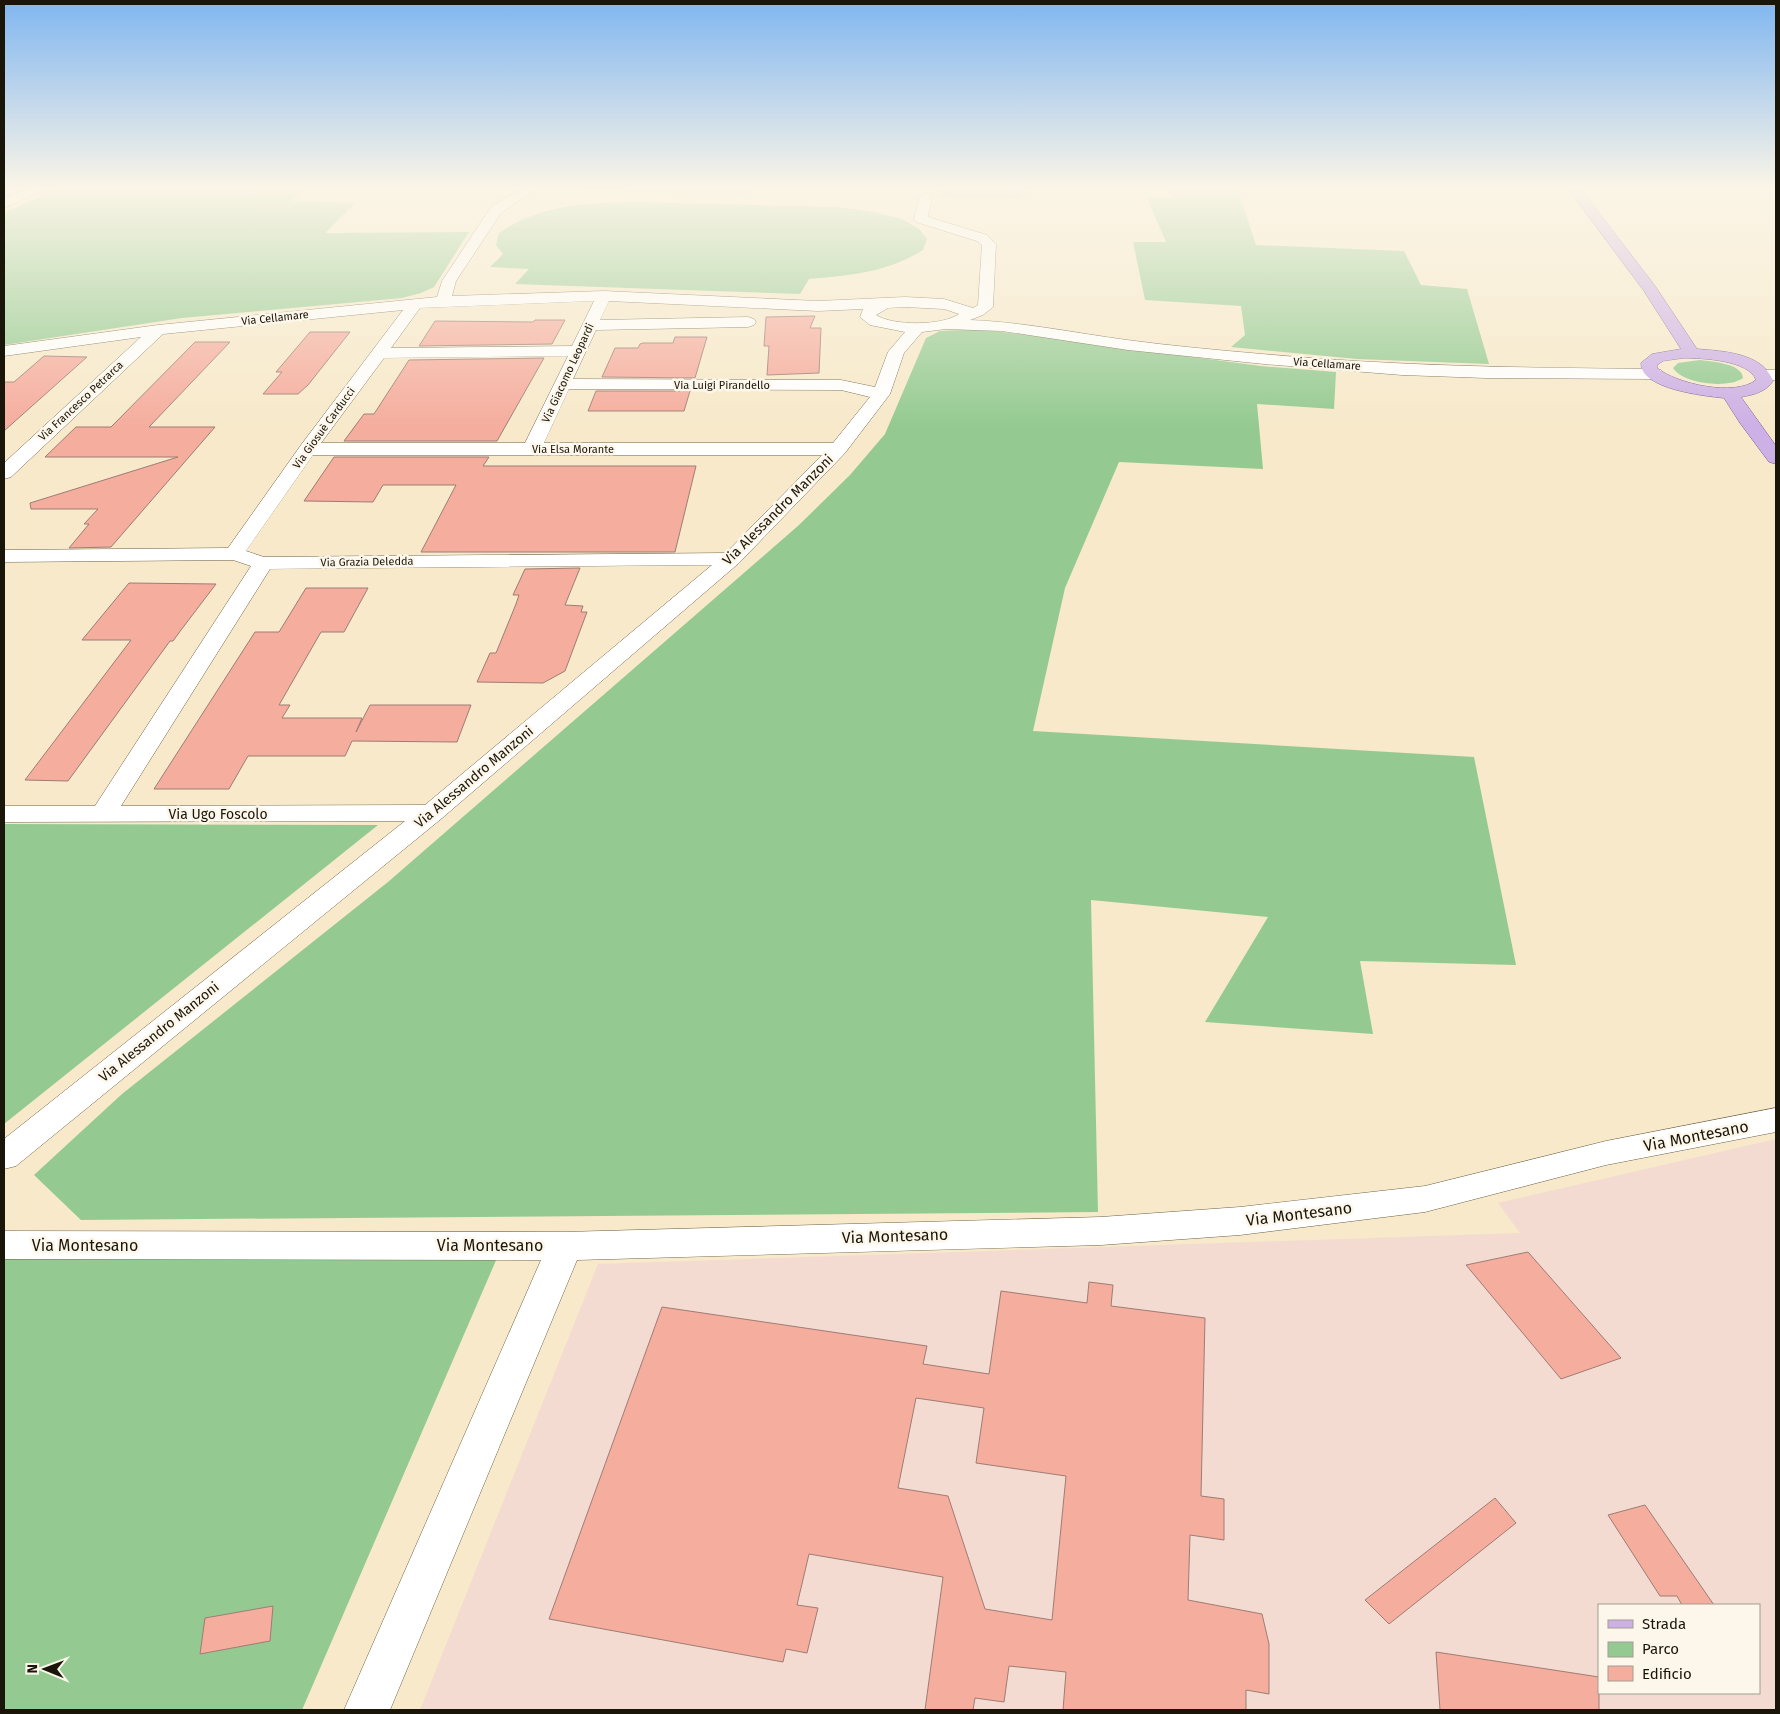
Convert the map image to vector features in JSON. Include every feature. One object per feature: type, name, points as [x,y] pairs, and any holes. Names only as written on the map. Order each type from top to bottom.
[{"type":"main road","points":[[1634,267],[1650,288],[1692,353]]},
{"type":"main road","points":[[1692,353],[1737,360],[1770,375],[1761,386],[1750,390],[1729,392],[1686,387],[1654,374],[1648,366],[1654,358],[1669,354],[1692,353]]},
{"type":"main road","points":[[1729,392],[1746,419],[1776,458]]},
{"type":"street","points":[[442,301],[449,281],[458,267]]},
{"type":"street","points":[[963,310],[978,312],[985,308],[988,267]]},
{"type":"street","name":"Via Cellamare","points":[[4,351],[158,330],[442,301],[604,296],[818,306],[929,303],[963,310],[1002,326]]},
{"type":"street","name":"Via Giacomo Leopardi","points":[[532,449],[604,296]]},
{"type":"street","name":"Via Giosuè Carducci","points":[[234,554],[308,449],[415,304]]},
{"type":"street","points":[[868,317],[868,313],[871,310],[885,304]]},
{"type":"street","name":"Via Cellamare","points":[[818,306],[868,317],[886,326],[918,327],[945,324],[1002,326],[1128,345],[1264,359],[1402,370],[1486,373],[1654,374]]},
{"type":"street","name":"Via Cellamare","points":[[945,324],[960,320],[963,310]]},
{"type":"street","points":[[591,325],[748,322]]},
{"type":"street","points":[[886,326],[891,334],[896,352]]},
{"type":"street","name":"Via Alessandro Manzoni","points":[[4,1157],[432,812],[732,559],[838,449],[881,394],[896,352],[918,327]]},
{"type":"street","name":"Via Francesco Petrarca","points":[[4,473],[158,330]]},
{"type":"street","points":[[379,353],[578,351]]},
{"type":"street","name":"Via Luigi Pirandello","points":[[563,384],[840,386],[881,394]]},
{"type":"street","name":"Via Elsa Morante","points":[[308,449],[838,449]]},
{"type":"street","name":"Via Grazia Deledda","points":[[4,556],[234,554],[263,563],[732,559]]},
{"type":"street","points":[[102,815],[263,563]]},
{"type":"street","name":"Via Ugo Foscolo","points":[[4,814],[432,812]]},
{"type":"street","name":"Via Montesano","points":[[4,1245],[564,1246],[1101,1230],[1240,1221],[1425,1199],[1606,1153],[1776,1120]]},
{"type":"street","points":[[367,1710],[564,1246]]},
{"type":"shaded area","points":[[1776,1139],[1776,1710],[420,1710],[598,1264],[1520,1233],[1498,1203]]},
{"type":"green space","points":[[4,267],[447,267],[434,287],[402,298],[182,318],[4,345]]},
{"type":"green space","points":[[490,267],[885,267],[868,272],[809,279],[800,294],[515,284],[529,269]]},
{"type":"green space","points":[[1138,267],[1412,267],[1421,285],[1467,289],[1489,364],[1357,359],[1231,347],[1245,335],[1241,306],[1145,300]]},
{"type":"green space","points":[[980,329],[1261,366],[1336,372],[1334,409],[1257,404],[1263,469],[1119,462],[1065,588],[1033,731],[1474,757],[1516,965],[1360,961],[1373,1034],[1205,1022],[1268,917],[1091,900],[1098,1212],[81,1220],[34,1175],[122,1094],[388,882],[799,525],[850,475],[885,434],[926,338],[940,331]]},
{"type":"green space","points":[[1700,360],[1732,366],[1738,369],[1743,378],[1727,383],[1706,383],[1686,378],[1673,368],[1678,363]]},
{"type":"green space","points":[[4,824],[378,825],[4,1124]]},
{"type":"green space","points":[[4,1243],[500,1251],[302,1710],[4,1710]]},
{"type":"building","points":[[815,316],[810,328],[821,328],[819,373],[767,375],[769,346],[764,346],[766,317]]},
{"type":"building","points":[[535,320],[565,320],[552,344],[419,346],[435,321],[533,322]]},
{"type":"building","points":[[310,332],[350,332],[308,385],[298,394],[263,394],[282,372],[276,372]]},
{"type":"building","points":[[675,337],[707,337],[695,378],[602,377],[615,348],[638,348],[643,343],[673,343]]},
{"type":"building","points":[[195,342],[230,342],[149,427],[215,427],[111,547],[69,548],[89,524],[84,524],[98,509],[31,509],[30,503],[178,457],[45,457],[76,427],[111,427]]},
{"type":"building","points":[[44,356],[87,357],[4,431],[4,382],[14,382]]},
{"type":"building","points":[[544,358],[497,441],[344,441],[364,414],[374,414],[409,360]]},
{"type":"building","points":[[596,391],[690,391],[684,411],[588,411]]},
{"type":"building","points":[[334,457],[489,457],[483,466],[696,466],[675,552],[421,552],[456,485],[383,485],[373,502],[304,501]]},
{"type":"building","points":[[580,568],[565,605],[583,606],[581,612],[587,612],[565,671],[543,683],[477,682],[490,653],[496,653],[516,604],[519,595],[513,595],[525,569]]},
{"type":"building","points":[[129,583],[216,584],[173,641],[170,641],[68,781],[25,780],[131,640],[82,640]]},
{"type":"building","points":[[306,588],[368,588],[344,632],[321,632],[279,705],[290,705],[282,718],[362,718],[356,732],[370,705],[471,705],[457,742],[352,741],[345,756],[248,756],[229,789],[154,789],[255,632],[279,632]]},
{"type":"building","points":[[1528,1252],[1621,1358],[1561,1379],[1466,1265]]},
{"type":"building","points":[[1089,1282],[1113,1285],[1111,1306],[1205,1318],[1201,1496],[1224,1499],[1224,1540],[1190,1535],[1188,1600],[1262,1614],[1269,1644],[1269,1694],[1246,1690],[1246,1710],[1063,1710],[1066,1672],[1009,1666],[1004,1702],[975,1698],[973,1710],[925,1710],[943,1577],[809,1554],[797,1605],[818,1608],[807,1653],[786,1649],[783,1662],[549,1619],[662,1307],[927,1346],[923,1364],[989,1374],[1001,1291],[1087,1303]],"holes":[[[916,1398],[984,1408],[976,1463],[1066,1476],[1052,1620],[985,1609],[948,1496],[898,1488]]]},
{"type":"building","points":[[1495,1498],[1516,1523],[1389,1624],[1365,1600]]},
{"type":"building","points":[[1645,1505],[1713,1604],[1681,1604],[1677,1596],[1660,1596],[1608,1515]]},
{"type":"building","points":[[273,1606],[270,1641],[200,1654],[205,1618]]},
{"type":"building","points":[[1436,1652],[1598,1677],[1599,1710],[1440,1710]]}]
